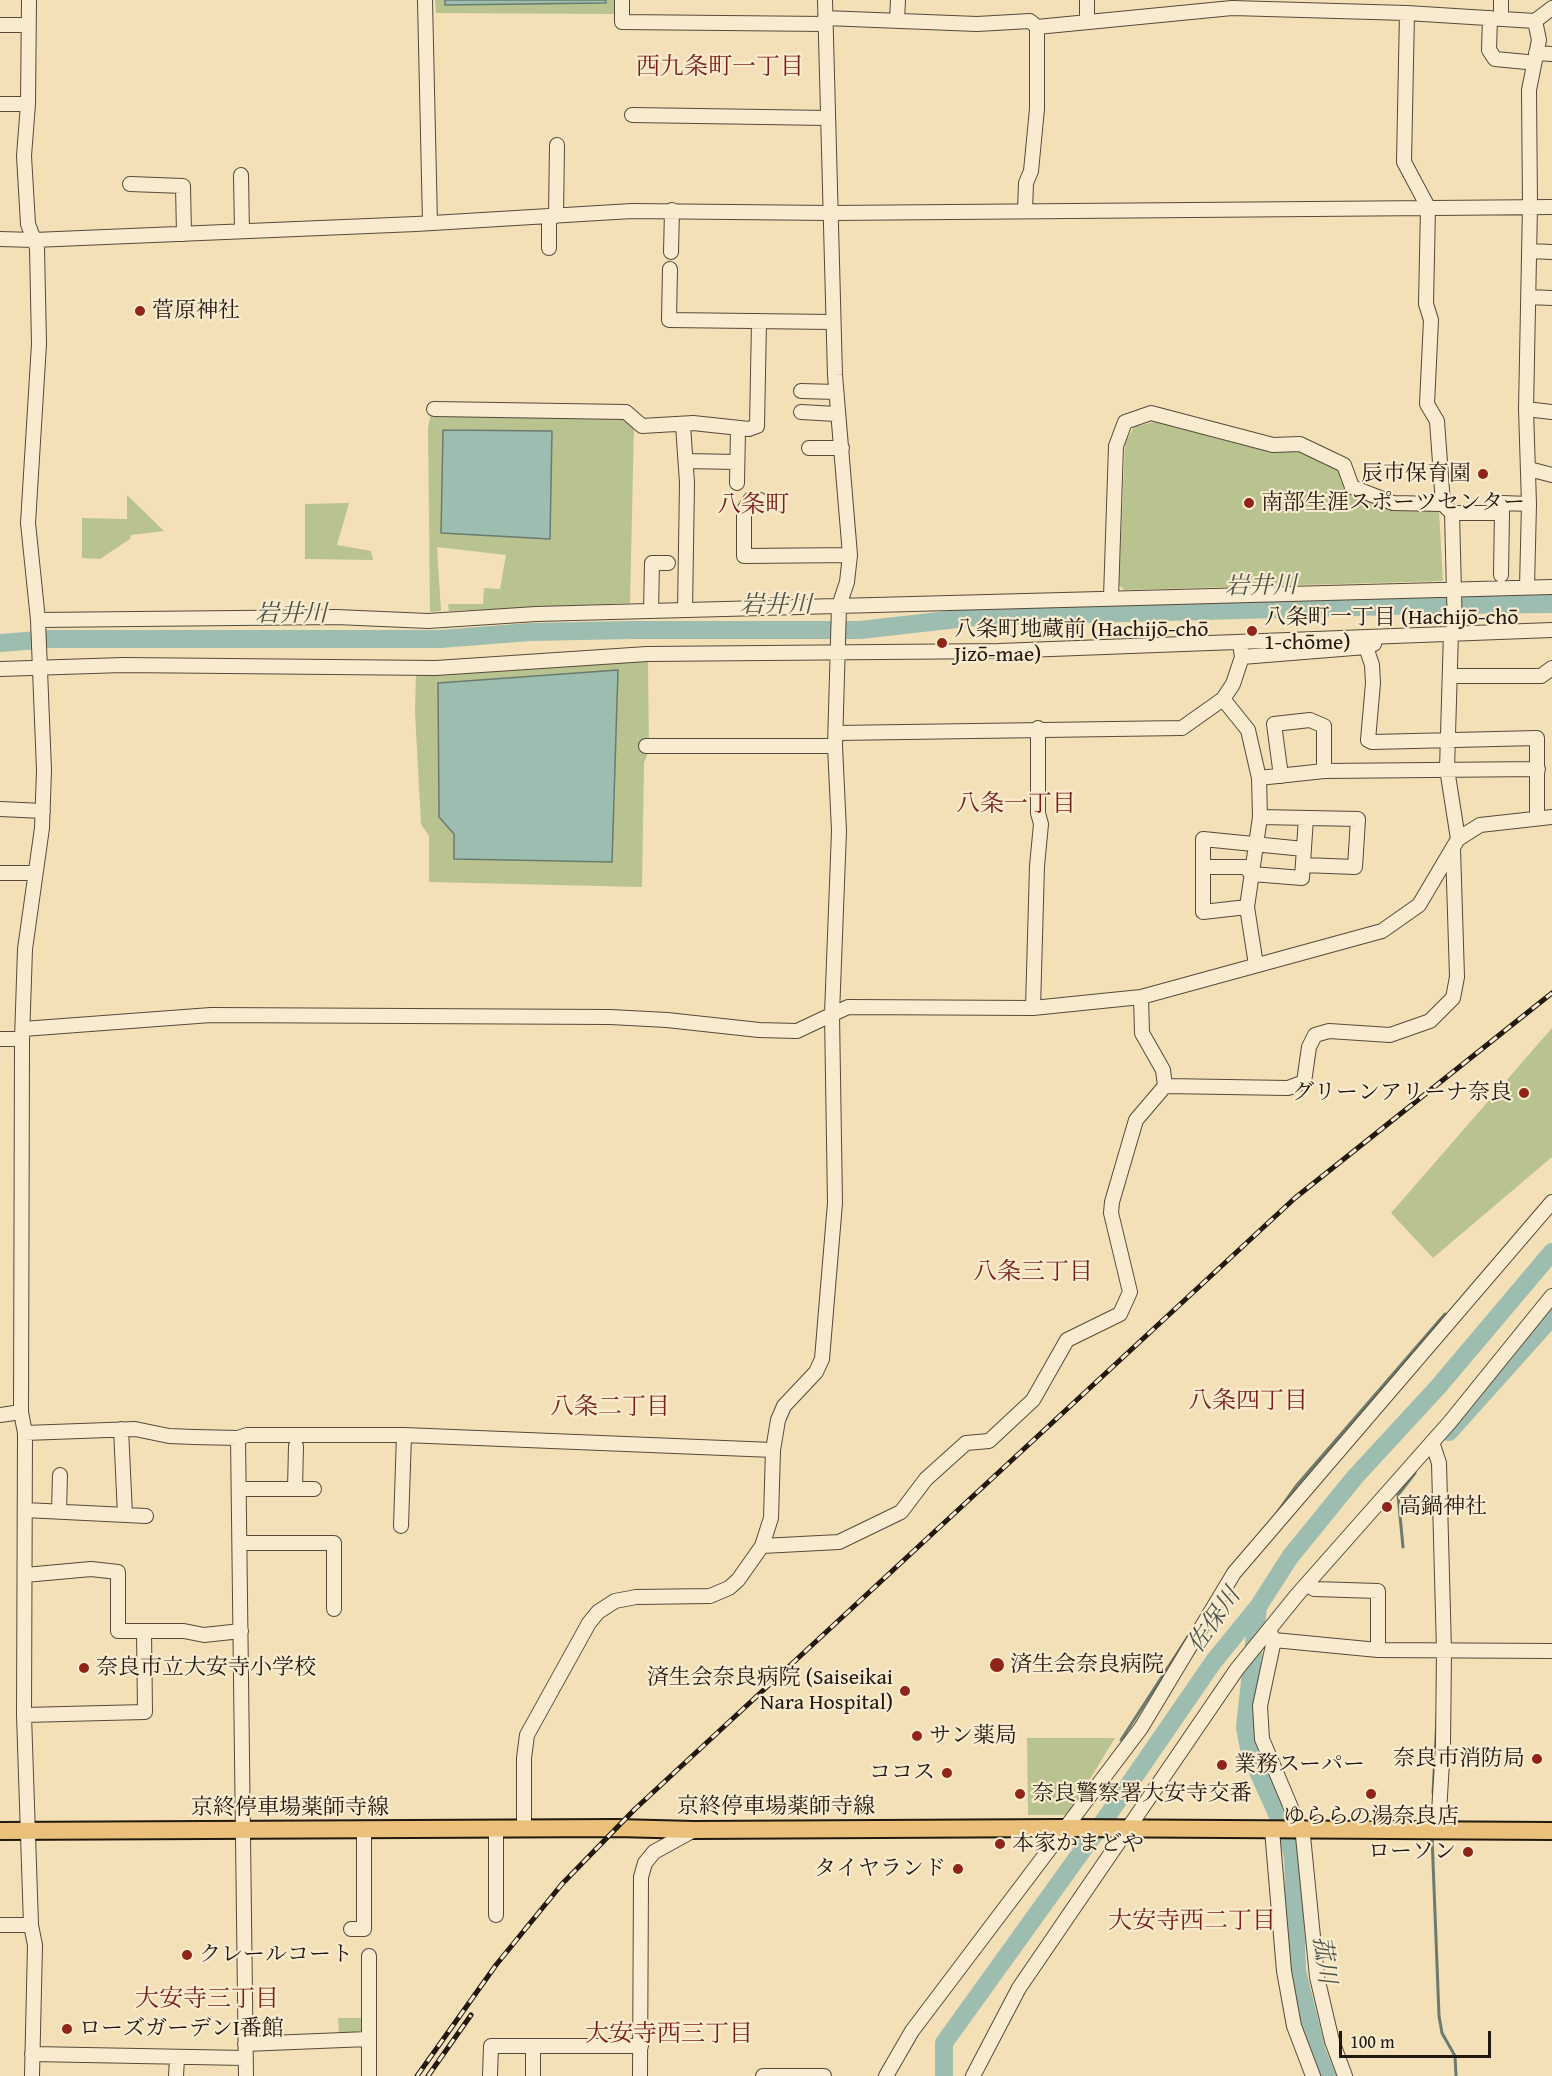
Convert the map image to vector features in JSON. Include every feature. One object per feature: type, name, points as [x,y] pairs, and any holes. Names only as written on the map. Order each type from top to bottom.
[{"type":"main road","name":"京終停車場薬師寺線","points":[[0,1831],[1068,1828],[1552,1831]]},
{"type":"street","points":[[28,0],[28,104],[24,156],[28,224],[37,248],[38,355],[28,523],[38,622],[43,811],[26,949],[22,1034],[21,1412],[25,1433],[24,1715],[31,1925],[34,1945],[32,2076]]},
{"type":"street","points":[[425,0],[430,223]]},
{"type":"street","points":[[622,0],[622,22],[897,21],[977,24],[1030,21],[1037,27],[1232,8],[1407,13],[1535,21],[1552,8]]},
{"type":"street","points":[[524,1828],[524,1758],[527,1735],[598,1612],[625,1599],[701,1597],[720,1593],[738,1580],[762,1546],[771,1518],[773,1450],[775,1433],[784,1406],[816,1372],[822,1359],[835,1203],[832,1014],[839,831],[835,740],[839,609],[847,582],[850,555],[842,448],[836,414],[825,0]]},
{"type":"street","points":[[897,21],[898,0]]},
{"type":"street","points":[[1087,0],[1087,22]]},
{"type":"street","points":[[1501,0],[1490,50],[1496,59],[1552,54]]},
{"type":"street","points":[[1165,1086],[1288,1088],[1304,1082],[1309,1047],[1315,1035],[1329,1031],[1389,1035],[1430,1021],[1453,998],[1457,977],[1456,843],[1447,769],[1454,631],[1453,592],[1447,508],[1437,421],[1427,404],[1431,320],[1426,304],[1428,207],[1404,162],[1407,13]]},
{"type":"street","points":[[1527,587],[1529,90],[1532,57],[1539,40],[1535,21]]},
{"type":"street","points":[[0,25],[28,25]]},
{"type":"street","points":[[1025,211],[1026,183],[1031,171],[1037,109],[1037,27]]},
{"type":"street","points":[[0,104],[28,104]]},
{"type":"street","points":[[632,115],[828,118]]},
{"type":"street","points":[[549,248],[557,145]]},
{"type":"street","points":[[241,175],[242,231]]},
{"type":"street","points":[[130,184],[183,186],[184,234]]},
{"type":"street","points":[[0,240],[184,234],[672,210],[831,213],[1552,207]]},
{"type":"street","points":[[671,252],[672,210]]},
{"type":"street","points":[[1530,251],[1552,252]]},
{"type":"street","points":[[670,269],[669,320],[833,322]]},
{"type":"street","points":[[1529,297],[1552,298]]},
{"type":"street","points":[[434,409],[627,412],[642,426],[709,423],[738,430],[757,426],[759,321]]},
{"type":"street","points":[[801,391],[836,392]]},
{"type":"street","points":[[1526,409],[1552,412]]},
{"type":"street","points":[[801,412],[836,414]]},
{"type":"street","points":[[1111,597],[1116,446],[1125,422],[1151,413],[1274,445],[1300,444],[1344,465],[1352,487],[1393,502],[1502,513]]},
{"type":"street","points":[[683,425],[686,461],[685,610]]},
{"type":"street","points":[[737,483],[738,430]]},
{"type":"street","points":[[809,448],[842,448]]},
{"type":"street","points":[[686,461],[737,462]]},
{"type":"street","points":[[1529,470],[1552,475]]},
{"type":"street","points":[[760,500],[750,500],[744,510],[744,556],[850,555]]},
{"type":"street","points":[[1501,575],[1502,503],[1529,504]]},
{"type":"street","points":[[651,611],[652,563],[668,563]]},
{"type":"street","points":[[38,622],[336,617],[428,621],[685,610],[839,609],[1111,597],[1453,592],[1552,587]]},
{"type":"street","points":[[1241,650],[1454,631],[1552,630]]},
{"type":"street","points":[[0,669],[40,664],[436,668],[647,654],[838,649],[999,651],[1366,647],[1395,635]]},
{"type":"street","points":[[1366,647],[1372,665],[1373,683],[1368,740],[1372,742],[1537,738],[1538,817]]},
{"type":"street","points":[[646,746],[835,740],[1038,728],[1182,728],[1223,699],[1233,684],[1241,650]]},
{"type":"street","points":[[1451,675],[1541,676],[1552,668]]},
{"type":"street","points":[[1223,699],[1248,730],[1259,778],[1260,818],[1247,907],[1256,965]]},
{"type":"street","points":[[1281,776],[1274,724],[1310,720],[1324,726],[1324,771]]},
{"type":"street","points":[[1033,1008],[1037,866],[1041,824],[1038,813],[1038,728]]},
{"type":"street","points":[[1259,778],[1324,771],[1538,769]]},
{"type":"street","points":[[0,809],[43,811]]},
{"type":"street","points":[[0,1039],[22,1034],[223,1015],[610,1017],[759,1030],[797,1031],[848,1007],[1033,1008],[1141,997],[1382,931],[1419,905],[1456,843],[1480,825],[1552,817]]},
{"type":"street","points":[[1260,818],[1358,819],[1355,867],[1303,865]]},
{"type":"street","points":[[1203,867],[1245,867],[1252,874],[1302,878],[1306,818]]},
{"type":"street","points":[[1247,907],[1203,912],[1203,839],[1304,849]]},
{"type":"street","points":[[0,873],[34,873]]},
{"type":"street","points":[[762,1546],[839,1542],[901,1512],[926,1479],[966,1443],[989,1441],[1033,1400],[1067,1340],[1120,1314],[1127,1304],[1130,1292],[1111,1213],[1112,1202],[1136,1120],[1165,1086],[1163,1070],[1142,1033],[1141,997]]},
{"type":"street","points":[[886,2076],[912,2031],[1068,1828],[1141,1728],[1234,1572],[1552,1202]]},
{"type":"street","points":[[973,2076],[1019,1988],[1123,1830],[1237,1669],[1272,1635],[1307,1584],[1432,1442],[1552,1296]]},
{"type":"street","points":[[0,1415],[21,1412]]},
{"type":"street","points":[[121,1429],[125,1515]]},
{"type":"street","points":[[25,1433],[135,1429],[169,1436],[238,1438],[248,1435],[404,1435],[479,1440],[644,1443],[773,1450]]},
{"type":"street","points":[[401,1526],[404,1435]]},
{"type":"street","points":[[238,1438],[245,1831],[246,2076]]},
{"type":"street","points":[[1432,1442],[1439,1463],[1444,1651],[1438,1830]]},
{"type":"street","points":[[295,1489],[296,1446]]},
{"type":"street","points":[[59,1510],[60,1475]]},
{"type":"street","points":[[240,1490],[314,1489]]},
{"type":"street","points":[[24,1510],[146,1516]]},
{"type":"street","points":[[240,1544],[334,1543],[334,1609]]},
{"type":"street","points":[[25,1575],[91,1569],[118,1572],[118,1630],[184,1631],[204,1635],[241,1631]]},
{"type":"street","points":[[1307,1584],[1314,1589],[1378,1591],[1378,1650]]},
{"type":"street","points":[[24,1715],[145,1712],[144,1631]]},
{"type":"street","points":[[1272,1635],[1378,1650],[1552,1652]]},
{"type":"street","points":[[1272,1635],[1260,1706],[1262,1739],[1297,1830],[1303,1836],[1317,1977],[1332,2040],[1345,2076]]},
{"type":"street","points":[[496,1829],[496,1915]]},
{"type":"street","points":[[351,1929],[364,1929],[364,1830]]},
{"type":"street","points":[[640,2076],[641,1877],[645,1863],[654,1852],[694,1830]]},
{"type":"street","points":[[1274,1830],[1284,1971],[1294,2026],[1314,2076]]},
{"type":"street","points":[[0,1925],[31,1925]]},
{"type":"street","points":[[369,1956],[369,2076]]},
{"type":"street","points":[[32,2054],[177,2059],[368,2039]]},
{"type":"street","points":[[490,2076],[491,2046],[641,2046]]},
{"type":"street","points":[[533,2046],[533,2076]]},
{"type":"street","points":[[176,2076],[177,2059]]},
{"type":"street","points":[[763,2076],[824,2076]]},
{"type":"green space","points":[[435,0],[445,0],[445,5],[615,0],[615,14],[436,13]]},
{"type":"green space","points":[[431,413],[626,416],[634,425],[630,603],[449,611],[448,604],[483,604],[484,588],[500,589],[506,555],[437,547],[441,611],[430,612],[428,428]],"holes":[[[552,431],[550,539],[441,533]]]},
{"type":"green space","name":"南部生涯スポーツセンター","points":[[1158,421],[1261,449],[1302,451],[1338,466],[1353,497],[1396,508],[1439,511],[1443,581],[1124,590],[1119,585],[1125,443],[1134,427]]},
{"type":"green space","points":[[127,495],[164,531],[131,535],[130,539],[100,559],[82,558],[82,518],[127,519]]},
{"type":"green space","points":[[349,503],[337,545],[371,551],[373,560],[305,559],[305,504]]},
{"type":"green space","points":[[589,662],[648,662],[649,750],[644,763],[642,887],[429,882],[429,836],[421,824],[415,712],[416,671]],"holes":[[[454,834],[611,862],[455,859]]]},
{"type":"green space","name":"グリーンアリーナ奈良","points":[[1552,1028],[1552,1157],[1433,1258],[1391,1213]]},
{"type":"green space","points":[[1027,1738],[1115,1738],[1068,1815],[1028,1815]]},
{"type":"green space","points":[[338,2018],[364,2018],[363,2028],[359,2033],[339,2033]]},
{"type":"shaded area","points":[[445,0],[606,0],[606,3],[445,5]]},
{"type":"shaded area","points":[[443,430],[552,431],[550,539],[441,533]]},
{"type":"shaded area","points":[[618,670],[612,862],[454,859],[454,834],[439,817],[438,683]]},
{"type":"waterway","name":"岩井川","points":[[0,643],[51,639],[440,639],[530,632],[632,630],[860,630],[975,617],[1552,604]]},
{"type":"waterway","name":"佐保川","points":[[944,2076],[944,2043],[1108,1815],[1214,1661],[1258,1607],[1290,1557],[1355,1477],[1438,1387],[1552,1252]]},
{"type":"waterway","points":[[1274,1517],[1297,1485],[1445,1314]]},
{"type":"waterway","points":[[1449,1432],[1552,1317]]},
{"type":"waterway","points":[[1403,1547],[1398,1495],[1415,1473]]},
{"type":"waterway","name":"菰川","points":[[1258,1607],[1245,1727],[1250,1754],[1289,1840],[1293,1858],[1297,1971],[1317,2052],[1327,2076]]},
{"type":"waterway","points":[[1121,1740],[1189,1635]]},
{"type":"waterway","points":[[1433,1793],[1437,1719]]},
{"type":"waterway","points":[[1432,1836],[1439,2016],[1442,2033],[1455,2056],[1456,2076]]},
{"type":"railway","points":[[417,2076],[496,1965],[562,1884],[635,1809],[1295,1198],[1552,993]]},
{"type":"railway","points":[[428,2076],[471,2015]]},
{"type":"place","name":"菅原神社","points":[[140,311]]},
{"type":"place","name":"辰市保育園","points":[[1483,474]]},
{"type":"place","name":"南部生涯スポーツセンター","points":[[1249,503]]},
{"type":"place","name":"八条町一丁目 (Hachijō-chō 1-chōme)","points":[[1252,631]]},
{"type":"place","name":"八条町地蔵前 (Hachijō-chō Jizō-mae)","points":[[942,643]]},
{"type":"place","name":"グリーンアリーナ奈良","points":[[1524,1093]]},
{"type":"place","name":"高鍋神社","points":[[1387,1507]]},
{"type":"place","name":"済生会奈良病院","points":[[997,1665]]},
{"type":"place","name":"奈良市立大安寺小学校","points":[[84,1668]]},
{"type":"place","name":"済生会奈良病院 (Saiseikai Nara Hospital)","points":[[905,1691]]},
{"type":"place","name":"サン薬局","points":[[917,1736]]},
{"type":"place","name":"奈良市消防局","points":[[1537,1759]]},
{"type":"place","name":"業務スーパー","points":[[1222,1765]]},
{"type":"place","name":"ココス","points":[[947,1773]]},
{"type":"place","name":"奈良警察署大安寺交番","points":[[1020,1794]]},
{"type":"place","name":"ゆららの湯奈良店","points":[[1371,1794]]},
{"type":"place","name":"本家かまどや","points":[[1000,1844]]},
{"type":"place","name":"ローソン","points":[[1468,1852]]},
{"type":"place","name":"タイヤランド","points":[[958,1869]]},
{"type":"place","name":"クレールコート","points":[[187,1955]]},
{"type":"place","name":"ローズガーデンⅠ番館","points":[[67,2029]]},
{"type":"district","name":"西九条町一丁目","points":[[720,68]]},
{"type":"district","name":"八条町","points":[[753,506]]},
{"type":"district","name":"八条一丁目","points":[[1016,805]]},
{"type":"district","name":"八条三丁目","points":[[1033,1273]]},
{"type":"district","name":"八条四丁目","points":[[1248,1402]]},
{"type":"district","name":"八条二丁目","points":[[610,1408]]},
{"type":"district","name":"大安寺西二丁目","points":[[1192,1922]]},
{"type":"district","name":"大安寺三丁目","points":[[207,2000]]},
{"type":"district","name":"大安寺西三丁目","points":[[669,2035]]}]
